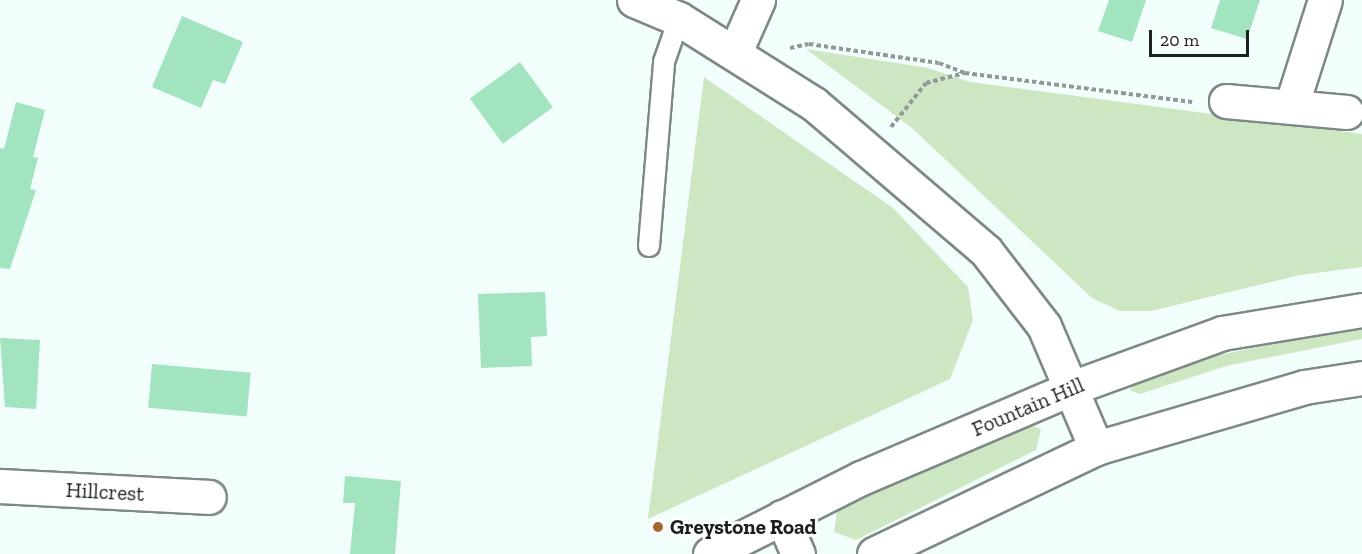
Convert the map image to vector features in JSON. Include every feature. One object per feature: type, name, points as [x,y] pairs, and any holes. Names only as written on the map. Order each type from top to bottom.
[{"type":"main road","points":[[634,0],[679,19],[741,56],[873,149],[986,251],[1044,326],[1074,387],[1096,448]]},
{"type":"main road","points":[[741,56],[758,0]]},
{"type":"main road","points":[[1291,107],[1325,0]]},
{"type":"main road","points":[[1226,101],[1346,112]]},
{"type":"main road","name":"Fountain Hill","points":[[710,554],[782,517],[1074,387],[1222,333],[1362,310]]},
{"type":"main road","points":[[874,554],[1096,448],[1304,387],[1362,378]]},
{"type":"main road","name":"Hillcrest","points":[[0,486],[209,497]]},
{"type":"main road","points":[[782,517],[798,554]]},
{"type":"lane","points":[[649,246],[664,62],[679,19]]},
{"type":"path","points":[[741,56],[809,44],[939,63],[965,73],[1207,104],[1226,101]]},
{"type":"path","points":[[873,149],[926,83],[965,73]]},
{"type":"green space","points":[[806,49],[928,68],[970,82],[1362,134],[1362,267],[1300,275],[1151,311],[1120,311],[1092,298],[912,128]]},
{"type":"green space","points":[[704,77],[893,208],[968,287],[973,320],[950,379],[648,519]]},
{"type":"green space","points":[[1362,325],[1362,339],[1226,366],[1140,394],[1130,390],[1136,379],[1219,355]]},
{"type":"green space","points":[[1020,422],[1041,429],[1036,450],[856,540],[834,532],[837,512]]},
{"type":"building","points":[[1109,0],[1146,0],[1132,42],[1098,31]]},
{"type":"building","points":[[1220,0],[1260,0],[1247,39],[1211,28]]},
{"type":"building","points":[[182,16],[243,42],[225,84],[213,80],[201,108],[152,87]]},
{"type":"building","points":[[520,62],[553,107],[503,144],[470,98]]},
{"type":"building","points":[[16,102],[45,110],[33,157],[38,158],[30,189],[36,190],[10,269],[0,268],[0,148],[4,149]]},
{"type":"building","points":[[545,292],[547,336],[531,337],[532,366],[481,368],[478,294]]},
{"type":"building","points":[[0,338],[40,340],[36,409],[5,407]]},
{"type":"building","points":[[152,364],[251,373],[247,416],[148,408]]},
{"type":"building","points":[[345,476],[401,481],[395,554],[350,554],[355,503],[343,503]]},
{"type":"place","name":"Greystone Road","points":[[658,527]]}]
